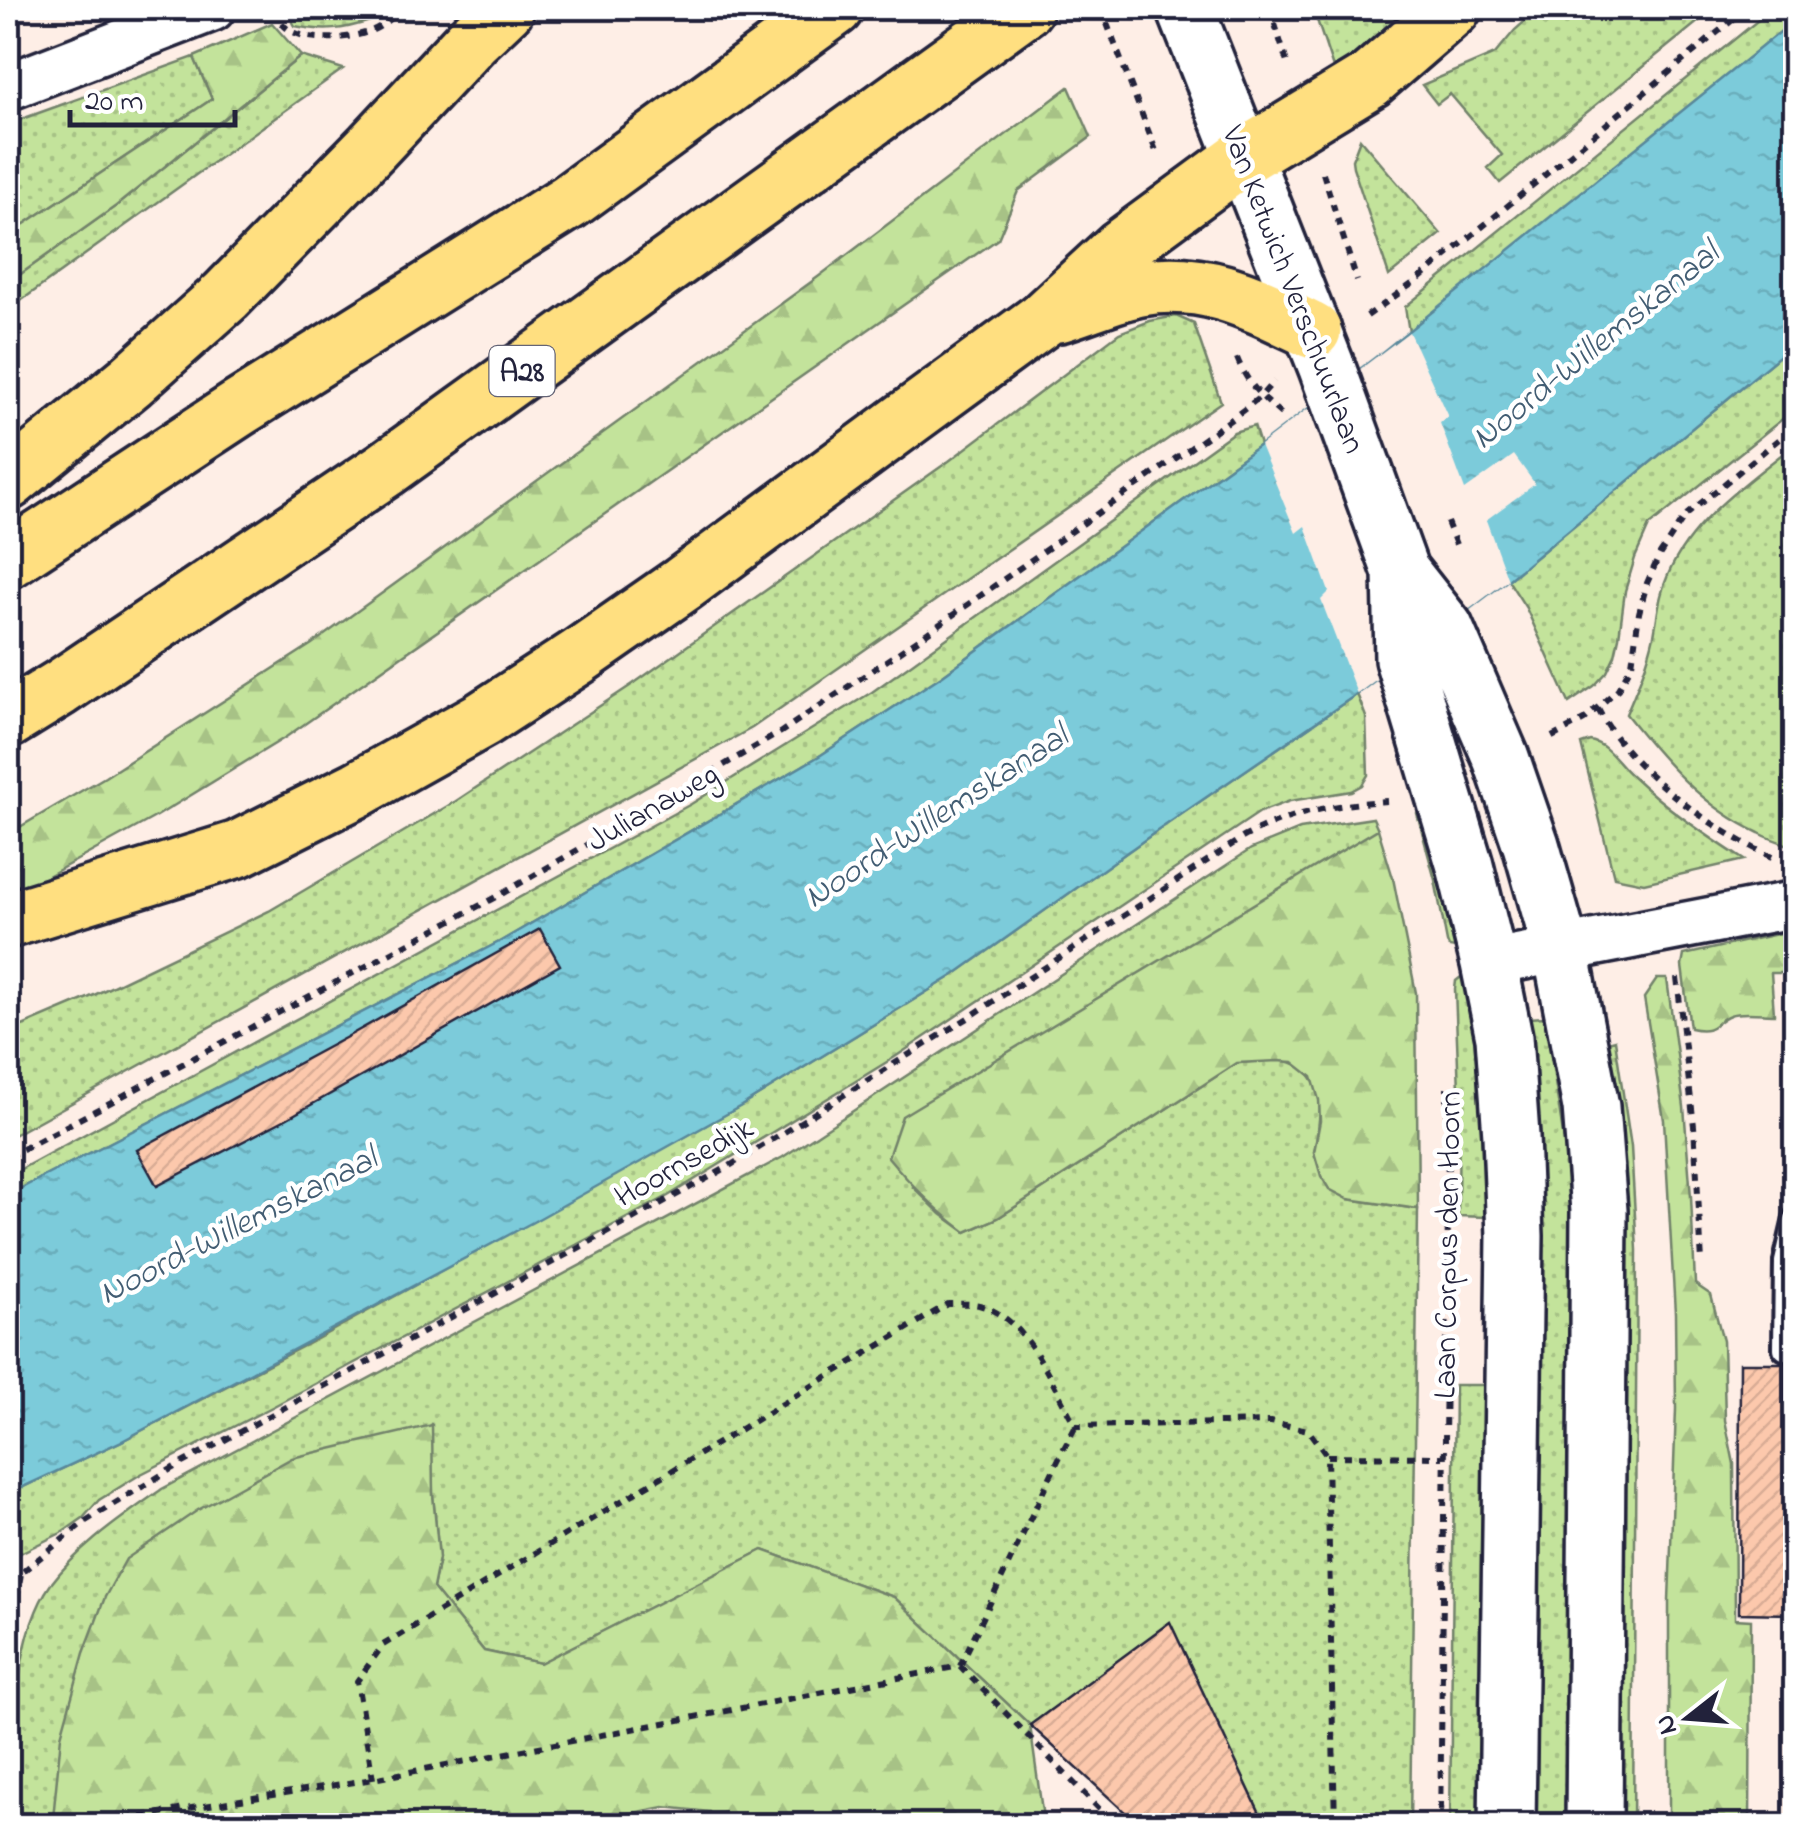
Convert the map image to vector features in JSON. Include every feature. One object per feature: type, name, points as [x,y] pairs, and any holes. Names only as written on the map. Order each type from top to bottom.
[{"type":"highway","points":[[8,482],[131,382],[226,296],[506,8]]},
{"type":"highway","points":[[8,560],[238,409],[570,201],[835,8]]},
{"type":"highway","name":"A28","points":[[8,720],[386,470],[1026,8]]},
{"type":"highway","points":[[8,920],[238,849],[358,789],[483,718],[682,584],[1042,320],[1120,248],[1245,156],[1370,80],[1453,8]]},
{"type":"highway","points":[[1042,320],[1142,288],[1190,286],[1249,300],[1313,331]]},
{"type":"main road","name":"Van Ketwich Verschuurlaan","points":[[1185,8],[1313,331],[1401,572]]},
{"type":"main road","name":"Laan Corpus den Hoorn","points":[[1401,572],[1424,644],[1465,866],[1504,1037],[1515,1236],[1507,1826]]},
{"type":"main road","name":"Laan Corpus den Hoorn","points":[[1424,644],[1501,758],[1532,845],[1561,950],[1590,1107],[1599,1210],[1594,1826]]},
{"type":"street","points":[[8,88],[212,8]]},
{"type":"street","points":[[1489,963],[1796,904]]},
{"type":"lane","points":[[1785,1348],[1786,1262],[1796,1219]]},
{"type":"path","points":[[276,8],[282,23],[292,32],[311,38],[346,37],[380,28],[400,8]]},
{"type":"path","name":"Van Ketwich Verschuurlaan","points":[[1270,8],[1360,291]]},
{"type":"path","points":[[1368,315],[1419,279],[1747,8]]},
{"type":"path","name":"Van Ketwich Verschuurlaan","points":[[1364,303],[1373,328]]},
{"type":"path","name":"Julianaweg","points":[[8,1157],[505,892],[780,732],[923,636],[1260,397]]},
{"type":"path","points":[[1550,738],[1584,720],[1618,689],[1632,664],[1647,583],[1685,516],[1796,425]]},
{"type":"path","points":[[1598,709],[1608,728],[1678,798],[1719,827],[1778,860]]},
{"type":"path","name":"Hoornsedijk","points":[[21,1573],[84,1522],[173,1468],[728,1166],[968,1018],[1266,824],[1320,808],[1383,801]]},
{"type":"path","points":[[1670,928],[1694,1126],[1702,1262]]},
{"type":"path","name":"Laan Corpus den Hoorn","points":[[1440,1826],[1447,1077]]},
{"type":"path","points":[[373,1779],[357,1681],[383,1645],[948,1304],[978,1304],[1002,1315],[1032,1345],[1076,1426]]},
{"type":"path","points":[[1076,1426],[1271,1422],[1308,1430],[1328,1456],[1335,1826]]},
{"type":"path","points":[[960,1666],[1076,1426]]},
{"type":"path","points":[[1328,1456],[1443,1457]]},
{"type":"path","points":[[8,1571],[21,1573],[8,1662]]},
{"type":"path","points":[[78,1826],[373,1779],[960,1666]]},
{"type":"path","points":[[960,1666],[1108,1822],[1095,1826]]},
{"type":"green space","points":[[285,8],[343,8],[370,21],[333,29],[306,28],[295,26]]},
{"type":"green space","points":[[1313,8],[1431,8],[1360,61],[1333,68]]},
{"type":"green space","points":[[1540,8],[1715,8],[1500,183],[1488,168],[1502,155],[1450,94],[1437,104],[1422,85],[1495,54]]},
{"type":"green space","points":[[1773,8],[1795,8],[1795,20],[1409,332],[1405,307]]},
{"type":"green space","points":[[272,23],[301,56],[116,206],[8,283],[8,235],[212,99],[194,57]]},
{"type":"green space","points":[[301,56],[343,69],[8,310],[8,283],[116,206]]},
{"type":"green space","points":[[194,57],[212,99],[8,235],[8,124]]},
{"type":"green space","points":[[1069,87],[1091,137],[1018,191],[998,239],[286,737],[157,816],[8,898],[8,834],[105,777],[312,644],[818,277]]},
{"type":"green space","points":[[1360,139],[1441,234],[1389,276],[1353,167]]},
{"type":"green space","points":[[1176,316],[1194,324],[1221,402],[752,728],[8,1138],[8,1032],[269,911],[456,801],[633,684],[949,461],[1119,333]]},
{"type":"green space","points":[[1795,343],[1795,409],[1649,526],[1625,591],[1615,655],[1594,686],[1569,703],[1526,608],[1508,580]]},
{"type":"green space","points":[[1254,426],[1260,445],[943,675],[821,755],[501,941],[8,1195],[8,1176],[691,804],[872,692],[1234,432]]},
{"type":"green space","points":[[1795,444],[1796,847],[1739,822],[1702,796],[1626,714],[1649,656],[1665,582],[1678,555],[1723,502]]},
{"type":"green space","points":[[1357,694],[1366,717],[1368,775],[1362,785],[1260,812],[895,1057],[668,1196],[141,1474],[99,1500],[63,1532],[8,1557],[8,1494],[122,1441],[317,1339],[741,1106],[954,975]]},
{"type":"green space","points":[[1590,741],[1607,750],[1672,810],[1744,860],[1644,883],[1614,877],[1581,744]]},
{"type":"green space","points":[[1419,808],[1461,949],[1449,947],[1447,942]]},
{"type":"green space","points":[[1373,818],[1378,829],[913,1187],[966,1232],[998,1218],[1237,1063],[1275,1060],[1295,1064],[1313,1080],[1320,1103],[1314,1152],[1348,1199],[1418,1209],[1410,1825],[1248,1825],[1261,1815],[1170,1623],[1030,1725],[894,1597],[763,1550],[540,1663],[484,1651],[433,1588],[439,1558],[431,1425],[53,1819],[57,1825],[10,1826],[17,1700],[28,1636],[51,1584],[117,1521],[162,1489],[783,1157],[1251,849],[1300,829]]},
{"type":"green space","points":[[1378,829],[1393,878],[1416,993],[1418,1209],[1348,1199],[1329,1189],[1314,1152],[1320,1121],[1319,1100],[1312,1077],[1293,1062],[1237,1063],[998,1218],[966,1232],[925,1197],[888,1157],[902,1116]]},
{"type":"green space","points":[[1795,930],[1795,973],[1771,973],[1774,1014],[1734,1014],[1710,1028],[1690,1028],[1684,955]]},
{"type":"green space","points":[[1461,977],[1469,981],[1486,1217],[1458,1216],[1455,989]]},
{"type":"green space","points":[[1657,979],[1667,979],[1684,1107],[1695,1284],[1711,1295],[1723,1341],[1725,1420],[1734,1464],[1735,1619],[1751,1620],[1750,1825],[1669,1825],[1675,1313],[1664,1120],[1644,998]]},
{"type":"green space","points":[[1545,1017],[1565,1147],[1571,1221],[1566,1826],[1531,1825],[1528,1018]]},
{"type":"green space","points":[[1615,1040],[1631,1147],[1637,1250],[1633,1826],[1619,1825],[1604,1043]]},
{"type":"green space","points":[[1455,1385],[1484,1385],[1479,1825],[1450,1825]]},
{"type":"green space","points":[[432,1425],[439,1558],[433,1588],[484,1651],[540,1663],[763,1550],[894,1597],[1030,1725],[1044,1825],[717,1825],[709,1812],[664,1807],[566,1826],[57,1826],[53,1819],[61,1736],[84,1653],[105,1597],[126,1559],[198,1510],[292,1458]]},
{"type":"water","name":"Noord-Willemskanaal","points":[[1795,20],[1795,343],[1508,580],[1357,694],[954,975],[741,1106],[533,1222],[122,1441],[8,1494],[8,1195],[501,941],[821,755],[943,675],[1381,353]]},
{"type":"pier","points":[[1409,332],[1448,417],[1440,423],[1465,490],[1514,455],[1535,484],[1486,520],[1508,580],[1357,694],[1321,600],[1329,592],[1305,526],[1296,533],[1260,445]]},
{"type":"building","points":[[540,929],[560,965],[286,1119],[157,1186],[137,1150]]},
{"type":"building","points":[[1740,1363],[1785,1363],[1784,1483],[1796,1484],[1796,1614],[1739,1613]]},
{"type":"building","points":[[1170,1622],[1266,1826],[1140,1826],[1030,1725]]}]
